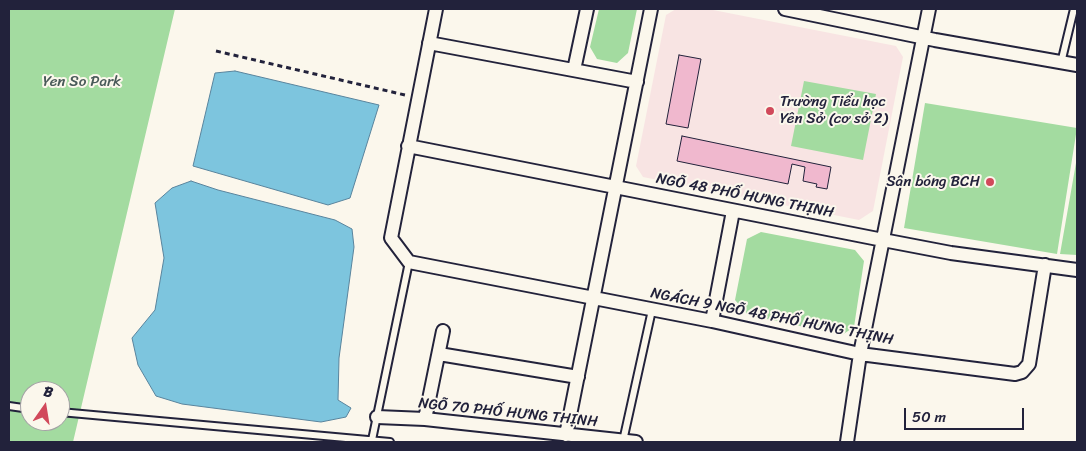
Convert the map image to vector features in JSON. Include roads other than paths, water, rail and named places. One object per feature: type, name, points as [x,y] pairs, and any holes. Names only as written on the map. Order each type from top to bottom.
[{"type":"street","points":[[409,262],[391,238],[436,9]]},
{"type":"street","points":[[574,70],[587,9]]},
{"type":"street","points":[[566,435],[651,9]]},
{"type":"street","points":[[785,9],[923,38],[1077,65]]},
{"type":"street","points":[[847,442],[860,354],[929,9]]},
{"type":"street","points":[[429,43],[636,82]]},
{"type":"street","name":"NGÕ 48 PHỐ HƯNG THỊNH","points":[[408,146],[884,240],[951,252],[1077,270]]},
{"type":"street","points":[[712,321],[733,210]]},
{"type":"street","name":"NGÁCH 9 NGÕ 48 PHỐ HƯNG THỊNH","points":[[409,262],[712,321],[860,354],[1015,374],[1022,372],[1029,364],[1045,265]]},
{"type":"street","points":[[425,419],[443,331]]},
{"type":"street","points":[[439,354],[578,377]]},
{"type":"street","name":"NGÕ 70 PHỐ HƯNG THỊNH","points":[[377,417],[425,419],[629,442]]},
{"type":"lane","points":[[1061,62],[1074,9]]},
{"type":"lane","points":[[372,440],[409,262]]},
{"type":"lane","points":[[629,442],[652,310]]},
{"type":"lane","points":[[70,413],[390,442]]},
{"type":"water","points":[[235,71],[379,105],[350,198],[328,205],[193,166],[215,73]]},
{"type":"water","points":[[191,181],[218,190],[335,220],[352,229],[354,247],[339,358],[338,400],[351,408],[346,417],[321,422],[182,404],[156,396],[138,365],[132,338],[155,310],[164,258],[155,203],[172,188]]},
{"type":"place","name":"Trường Tiểu học Yên Sở (cơ sở 2)","points":[[770,111]]},
{"type":"place","name":"Sân bóng BCH","points":[[990,182]]},
{"type":"park label","name":"Yen So Park","points":[[82,82]]}]
